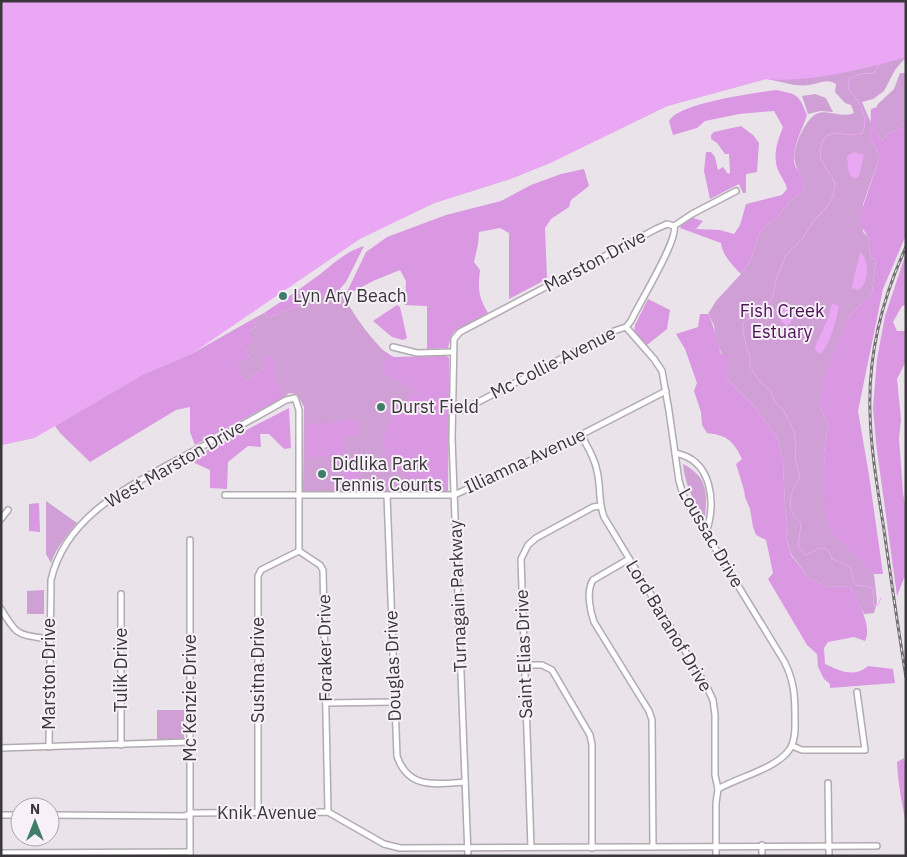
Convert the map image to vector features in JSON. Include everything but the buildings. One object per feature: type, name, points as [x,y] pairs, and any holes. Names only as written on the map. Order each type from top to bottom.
[{"type":"street","name":"Marston Drive","points":[[455,337],[460,332],[656,229],[667,224],[674,226],[692,214],[736,191]]},
{"type":"street","points":[[626,326],[631,321],[659,269],[675,233],[674,226]]},
{"type":"street","name":"Loussac Drive","points":[[626,326],[658,364],[663,376],[679,481],[684,497],[788,669],[795,695],[795,734],[792,746]]},
{"type":"street","name":"Mc Collie Avenue","points":[[453,411],[463,410],[626,326]]},
{"type":"street","name":"Turnagain Parkway","points":[[455,337],[453,352],[454,495],[468,856]]},
{"type":"street","points":[[393,347],[417,353],[453,352]]},
{"type":"street","name":"Illiamna Avenue","points":[[225,495],[454,495],[521,466],[666,391]]},
{"type":"street","name":"West Marston Drive","points":[[49,601],[54,564],[75,531],[98,508],[125,489],[286,400],[295,398],[299,410],[299,495]]},
{"type":"street","name":"Lord Baranof Drive","points":[[581,435],[596,466],[600,506],[604,517],[714,700],[718,789],[716,803],[716,856]]},
{"type":"street","points":[[675,454],[689,459],[708,479],[710,519],[706,533]]},
{"type":"street","points":[[299,495],[300,551]]},
{"type":"street","name":"Douglas Drive","points":[[387,495],[397,756],[405,771],[424,783],[465,782]]},
{"type":"street","name":"Saint Elias Drive","points":[[531,847],[520,564],[525,550],[536,538],[593,507],[600,506]]},
{"type":"street","points":[[1,519],[8,510]]},
{"type":"street","name":"Mc Kenzie Drive","points":[[190,540],[190,854]]},
{"type":"street","name":"Foraker Drive","points":[[300,551],[320,565],[323,570],[328,812]]},
{"type":"street","name":"Susitna Drive","points":[[258,813],[258,576],[261,570],[300,551]]},
{"type":"street","points":[[628,559],[592,580],[590,589],[591,610],[594,622],[649,711],[652,720],[653,847]]},
{"type":"street","name":"Tulik Drive","points":[[121,594],[122,745]]},
{"type":"street","name":"Marston Drive","points":[[49,601],[49,747]]},
{"type":"street","points":[[1,609],[18,633],[49,639]]},
{"type":"street","points":[[524,665],[542,665],[552,670],[590,735],[592,745],[592,848]]},
{"type":"street","points":[[718,789],[778,761],[792,746],[802,750],[865,750],[857,692]]},
{"type":"street","points":[[326,703],[394,702]]},
{"type":"street","points":[[1,748],[190,742]]},
{"type":"street","points":[[828,783],[829,856]]},
{"type":"street","name":"Knik Avenue","points":[[60,815],[185,816],[190,813],[328,812],[389,846],[400,848],[877,846]]},
{"type":"street","points":[[762,845],[762,856]]},
{"type":"street","points":[[1,853],[190,854]]},
{"type":"green space","name":"Fish Creek Estuary","points":[[906,1],[906,57],[895,70],[884,91],[873,99],[862,102],[871,123],[870,138],[879,159],[863,204],[863,232],[868,237],[871,258],[876,260],[872,292],[848,318],[837,348],[820,408],[828,423],[824,452],[828,528],[874,574],[877,602],[874,613],[864,614],[850,586],[828,587],[809,578],[791,554],[786,537],[787,523],[783,462],[777,437],[755,407],[726,378],[722,354],[716,342],[714,325],[708,314],[716,301],[751,260],[759,234],[766,225],[776,219],[790,201],[804,191],[804,181],[796,167],[794,157],[797,143],[808,122],[812,117],[821,112],[844,115],[854,113],[851,105],[845,103],[835,92],[836,84],[829,81],[798,85],[766,79],[667,106],[550,163],[510,179],[434,203],[360,238],[144,374],[34,438],[1,445],[1,249]]},
{"type":"green space","points":[[900,73],[906,73],[906,120],[898,130],[889,133],[882,140],[877,132],[877,105],[894,89]]},
{"type":"green space","points":[[815,94],[826,98],[833,112],[820,111],[808,114],[802,96]]},
{"type":"green space","points":[[340,289],[364,328],[381,348],[389,354],[401,358],[446,356],[449,358],[448,492],[303,491],[304,407],[297,394],[289,393],[285,397],[266,367],[246,380],[235,364],[249,356],[245,347],[249,331],[256,327],[253,319],[264,313],[268,318]]},
{"type":"green space","points":[[683,464],[697,474],[704,486],[706,493],[705,518],[690,492]]},
{"type":"green space","points":[[46,501],[77,523],[59,547],[51,563],[46,554]]},
{"type":"green space","points":[[44,590],[44,614],[27,614],[27,591]]},
{"type":"green space","points":[[157,710],[184,710],[184,740],[157,740]]},
{"type":"shaded area","points":[[1,1],[906,1],[906,57],[818,77],[782,80],[766,79],[667,106],[550,163],[510,179],[434,203],[360,239],[193,353],[144,374],[34,438],[1,445]]},
{"type":"shaded area","points":[[776,90],[796,96],[807,115],[796,144],[794,156],[795,166],[804,180],[804,191],[790,201],[776,219],[766,225],[759,234],[751,260],[741,274],[731,264],[721,243],[680,228],[690,217],[703,221],[696,229],[720,230],[734,234],[740,225],[746,204],[782,195],[787,189],[778,170],[776,152],[783,127],[774,111],[739,114],[705,121],[697,128],[673,135],[669,121],[675,115],[701,104],[735,96]]},
{"type":"shaded area","points":[[877,107],[877,132],[882,140],[889,133],[898,130],[906,120],[906,235],[883,289],[858,411],[883,574],[874,574],[828,529],[825,507],[824,452],[828,423],[820,408],[822,382],[848,318],[872,292],[876,260],[871,258],[868,237],[858,221],[879,159],[870,138],[871,109]]},
{"type":"shaded area","points":[[741,126],[753,135],[759,143],[757,172],[746,174],[746,193],[743,193],[739,184],[710,199],[704,171],[706,152],[711,152],[715,157],[718,170],[723,167],[728,174],[730,173],[729,154],[725,154],[717,143],[711,139],[711,135],[714,132]]},
{"type":"shaded area","points":[[854,152],[864,155],[859,176],[855,179],[849,173],[847,156]]},
{"type":"shaded area","points":[[584,169],[589,186],[571,200],[569,207],[551,219],[545,228],[547,279],[509,299],[509,233],[500,228],[479,232],[474,262],[480,270],[479,292],[488,313],[455,331],[451,336],[448,348],[427,349],[427,306],[405,305],[406,281],[400,270],[373,281],[345,296],[366,252],[387,237],[446,215],[501,201],[531,185],[561,174]]},
{"type":"shaded area","points":[[364,246],[346,282],[340,289],[268,318],[264,313],[343,256]]},
{"type":"shaded area","points":[[860,252],[865,260],[867,271],[865,282],[859,290],[852,288],[852,286]]},
{"type":"shaded area","points":[[906,253],[906,305],[902,306],[893,322],[897,331],[906,331],[906,361],[897,379],[901,419],[899,438],[906,509],[906,578],[904,578],[897,596],[873,408],[877,359],[885,316]]},
{"type":"shaded area","points":[[648,299],[670,310],[667,329],[647,345],[634,333],[635,325]]},
{"type":"shaded area","points":[[785,302],[795,306],[792,320],[787,326],[782,322],[777,313]]},
{"type":"shaded area","points":[[832,303],[839,306],[838,312],[835,325],[821,354],[817,352],[815,347],[829,316]]},
{"type":"shaded area","points":[[397,305],[400,307],[407,338],[403,340],[392,337],[373,321]]},
{"type":"shaded area","points":[[700,314],[708,314],[721,354],[730,355],[726,378],[755,407],[777,437],[783,462],[787,523],[786,537],[791,555],[809,578],[828,587],[850,586],[866,621],[867,635],[865,641],[854,637],[828,642],[824,648],[825,664],[847,672],[857,672],[868,666],[893,669],[895,683],[830,688],[830,684],[824,679],[818,667],[817,654],[807,645],[768,579],[773,573],[766,540],[756,535],[736,464],[742,459],[729,440],[719,435],[707,433],[702,425],[701,412],[694,391],[697,383],[685,349],[676,334],[698,327]]},
{"type":"shaded area","points":[[253,319],[256,327],[249,331],[254,341],[245,347],[249,356],[236,365],[246,380],[266,367],[263,358],[270,354],[277,368],[273,374],[285,397],[195,445],[190,432],[190,407],[176,410],[90,462],[55,426],[144,374],[193,353]]},
{"type":"shaded area","points":[[386,352],[393,357],[446,356],[449,358],[448,482],[441,489],[428,489],[411,481],[386,457],[382,439],[386,432],[386,425],[414,391],[384,373]]},
{"type":"shaded area","points":[[289,408],[291,448],[284,449],[269,434],[260,434],[261,447],[248,446],[228,462],[227,489],[210,488],[210,470],[188,460]]},
{"type":"shaded area","points":[[350,418],[354,419],[359,427],[355,435],[345,438],[344,452],[348,457],[359,457],[361,459],[358,479],[353,486],[340,484],[345,476],[339,471],[338,458],[335,456],[306,457],[307,424],[346,421]]},
{"type":"shaded area","points":[[39,503],[40,532],[29,531],[29,504]]},
{"type":"shaded area","points":[[904,758],[906,769],[906,824],[897,762]]},
{"type":"waterway","points":[[880,63],[874,73],[860,74],[849,79],[849,90],[860,104],[864,116],[865,122],[862,133],[853,135],[835,133],[826,136],[823,140],[820,151],[821,160],[833,179],[835,185],[833,196],[827,207],[814,220],[803,238],[786,255],[777,277],[772,299],[764,308],[743,323],[743,331],[750,356],[750,366],[760,382],[770,390],[775,402],[784,411],[794,431],[796,444],[795,458],[800,477],[793,490],[791,505],[794,515],[801,524],[798,547],[806,555],[820,548],[827,550],[832,559],[850,567],[856,585],[873,589],[874,606],[878,605],[881,598]]},
{"type":"railway","points":[[906,247],[890,287],[878,328],[871,370],[870,391],[875,472],[906,677]]},
{"type":"place","name":"Lyn Ary Beach","points":[[283,296]]},
{"type":"place","name":"Durst Field","points":[[381,407]]},
{"type":"place","name":"Didlika Park Tennis Courts","points":[[322,474]]}]
